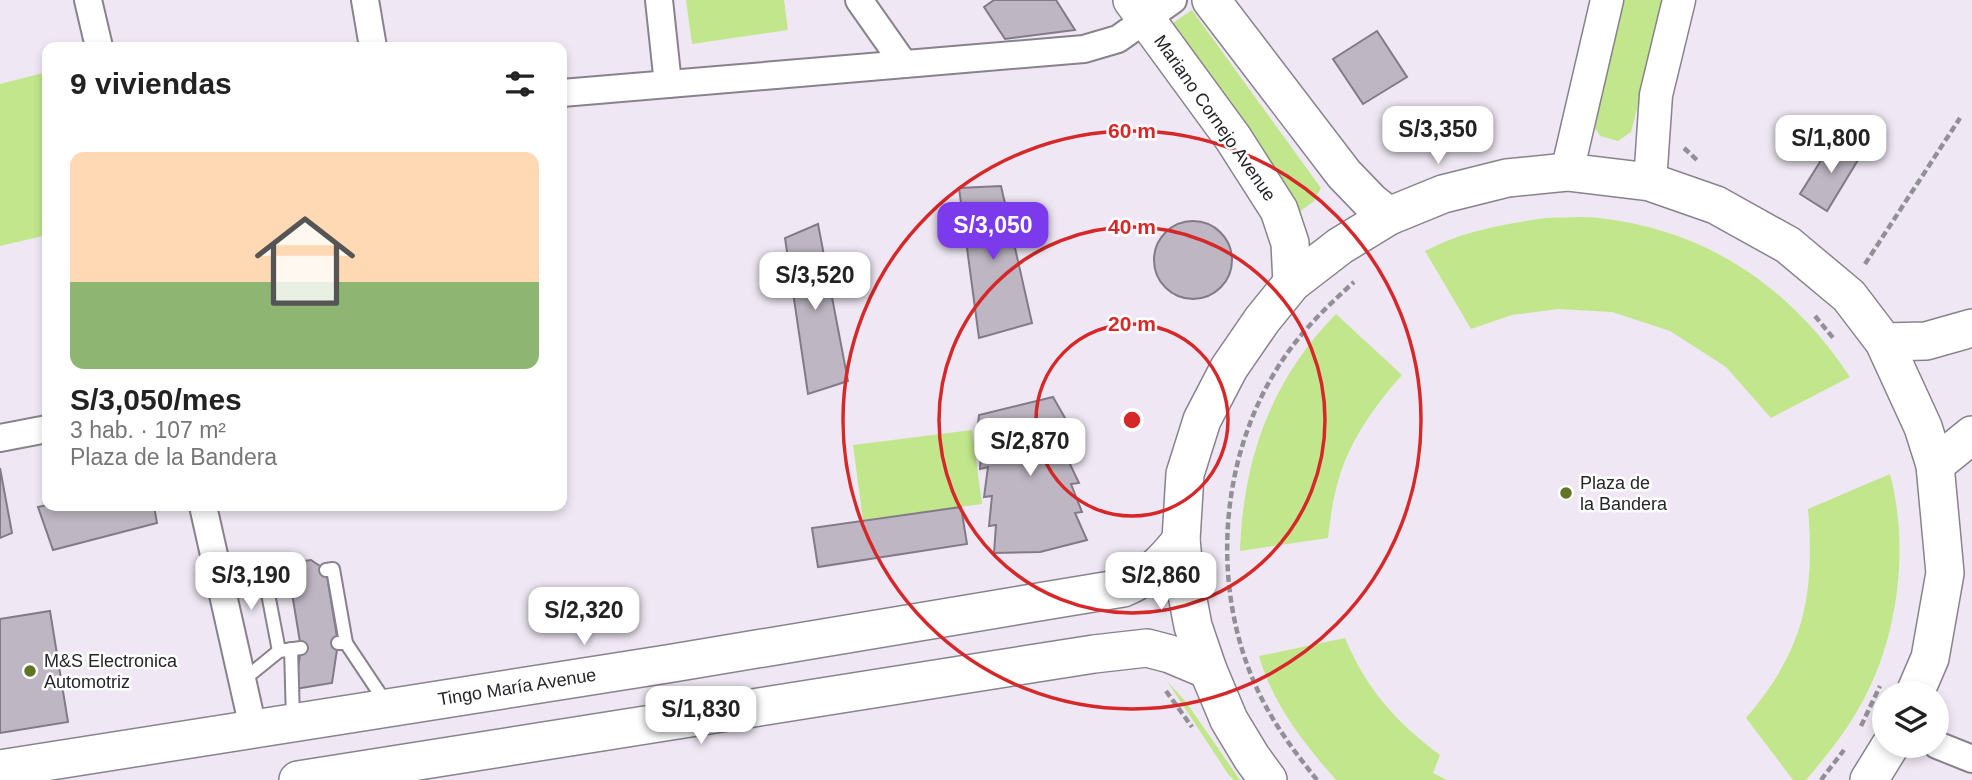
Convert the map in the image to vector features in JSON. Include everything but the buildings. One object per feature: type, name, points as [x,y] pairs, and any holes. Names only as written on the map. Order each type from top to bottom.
[{"type":"main road","points":[[1211,0],[1345,174],[1371,202],[1390,216]]},
{"type":"main road","name":"Mariano Cornejo Avenue","points":[[1151,6],[1279,210],[1290,243],[1292,283]]},
{"type":"main road","points":[[1268,780],[1229,720],[1193,626],[1186,589],[1181,540],[1185,474],[1202,420],[1229,368],[1292,283],[1340,246],[1390,216],[1443,194],[1494,181],[1566,172],[1650,181],[1716,205],[1788,246],[1849,296],[1884,342],[1923,427],[1935,465],[1945,573],[1930,658],[1906,681]]},
{"type":"main road","points":[[1884,342],[1926,341],[1972,328]]},
{"type":"main road","points":[[1935,465],[1972,435]]},
{"type":"main road","name":"Tingo María Avenue","points":[[0,769],[667,664],[1123,588],[1140,581],[1157,567],[1169,557],[1181,540]]},
{"type":"main road","points":[[298,780],[1094,654],[1147,648],[1170,654],[1208,670]]},
{"type":"main road","points":[[1869,780],[1872,755]]},
{"type":"street","points":[[88,0],[98,42]]},
{"type":"street","points":[[365,0],[372,42]]},
{"type":"street","points":[[659,0],[668,84]]},
{"type":"street","points":[[859,0],[904,64]]},
{"type":"street","points":[[1566,172],[1607,0]]},
{"type":"street","points":[[1650,181],[1656,95],[1679,0]]},
{"type":"street","points":[[567,93],[1084,49],[1118,39],[1151,6]]},
{"type":"street","points":[[0,438],[42,430]]},
{"type":"street","points":[[203,511],[253,728]]},
{"type":"street","points":[[1949,750],[1972,759]]},
{"type":"lane","points":[[215,561],[265,579],[289,575]]},
{"type":"lane","points":[[326,570],[333,569],[342,643],[388,707]]},
{"type":"lane","points":[[265,579],[290,649],[293,722]]},
{"type":"lane","points":[[242,681],[290,649]]},
{"type":"path","points":[[1861,271],[1960,118]]},
{"type":"path","points":[[1317,780],[1288,743],[1269,711],[1244,654],[1232,606],[1227,559],[1229,512],[1237,466],[1251,422],[1271,380],[1297,340],[1327,306],[1363,275]]},
{"type":"path","points":[[1813,313],[1840,345]]},
{"type":"path","points":[[1163,688],[1197,734]]},
{"type":"path","points":[[1821,780],[1850,741]]},
{"type":"green space","points":[[686,0],[784,0],[788,30],[692,44]]},
{"type":"green space","points":[[1621,0],[1665,0],[1631,132],[1618,141],[1600,136],[1595,128]]},
{"type":"green space","points":[[1192,10],[1321,188],[1314,201],[1298,213],[1149,39]]},
{"type":"green space","points":[[42,73],[42,236],[0,246],[0,84]]},
{"type":"green space","points":[[1593,217],[1639,225],[1676,235],[1711,250],[1773,291],[1801,316],[1827,345],[1850,377],[1771,418],[1726,367],[1670,331],[1612,312],[1558,309],[1512,315],[1471,329],[1425,251],[1484,229],[1546,218]]},
{"type":"green space","points":[[1336,314],[1402,375],[1371,414],[1347,457],[1335,495],[1328,538],[1240,551],[1247,485],[1265,423],[1294,366],[1313,339]]},
{"type":"green space","points":[[972,430],[982,504],[863,520],[853,445]]},
{"type":"green space","points":[[1890,474],[1896,501],[1899,559],[1893,617],[1877,672],[1859,708],[1830,750],[1806,780],[1793,780],[1746,718],[1781,669],[1801,621],[1807,596],[1809,569],[1808,509]]},
{"type":"green space","points":[[1345,638],[1363,673],[1384,703],[1409,730],[1440,755],[1433,773],[1447,780],[1336,780],[1301,737],[1272,690],[1259,656]]},
{"type":"green space","points":[[1167,681],[1186,702],[1240,780],[1234,780],[1228,774]]},
{"type":"place","name":"Plaza de la Bandera","points":[[1566,493]]},
{"type":"place","name":"M&S Electronica Automotriz","points":[[30,671]]}]
